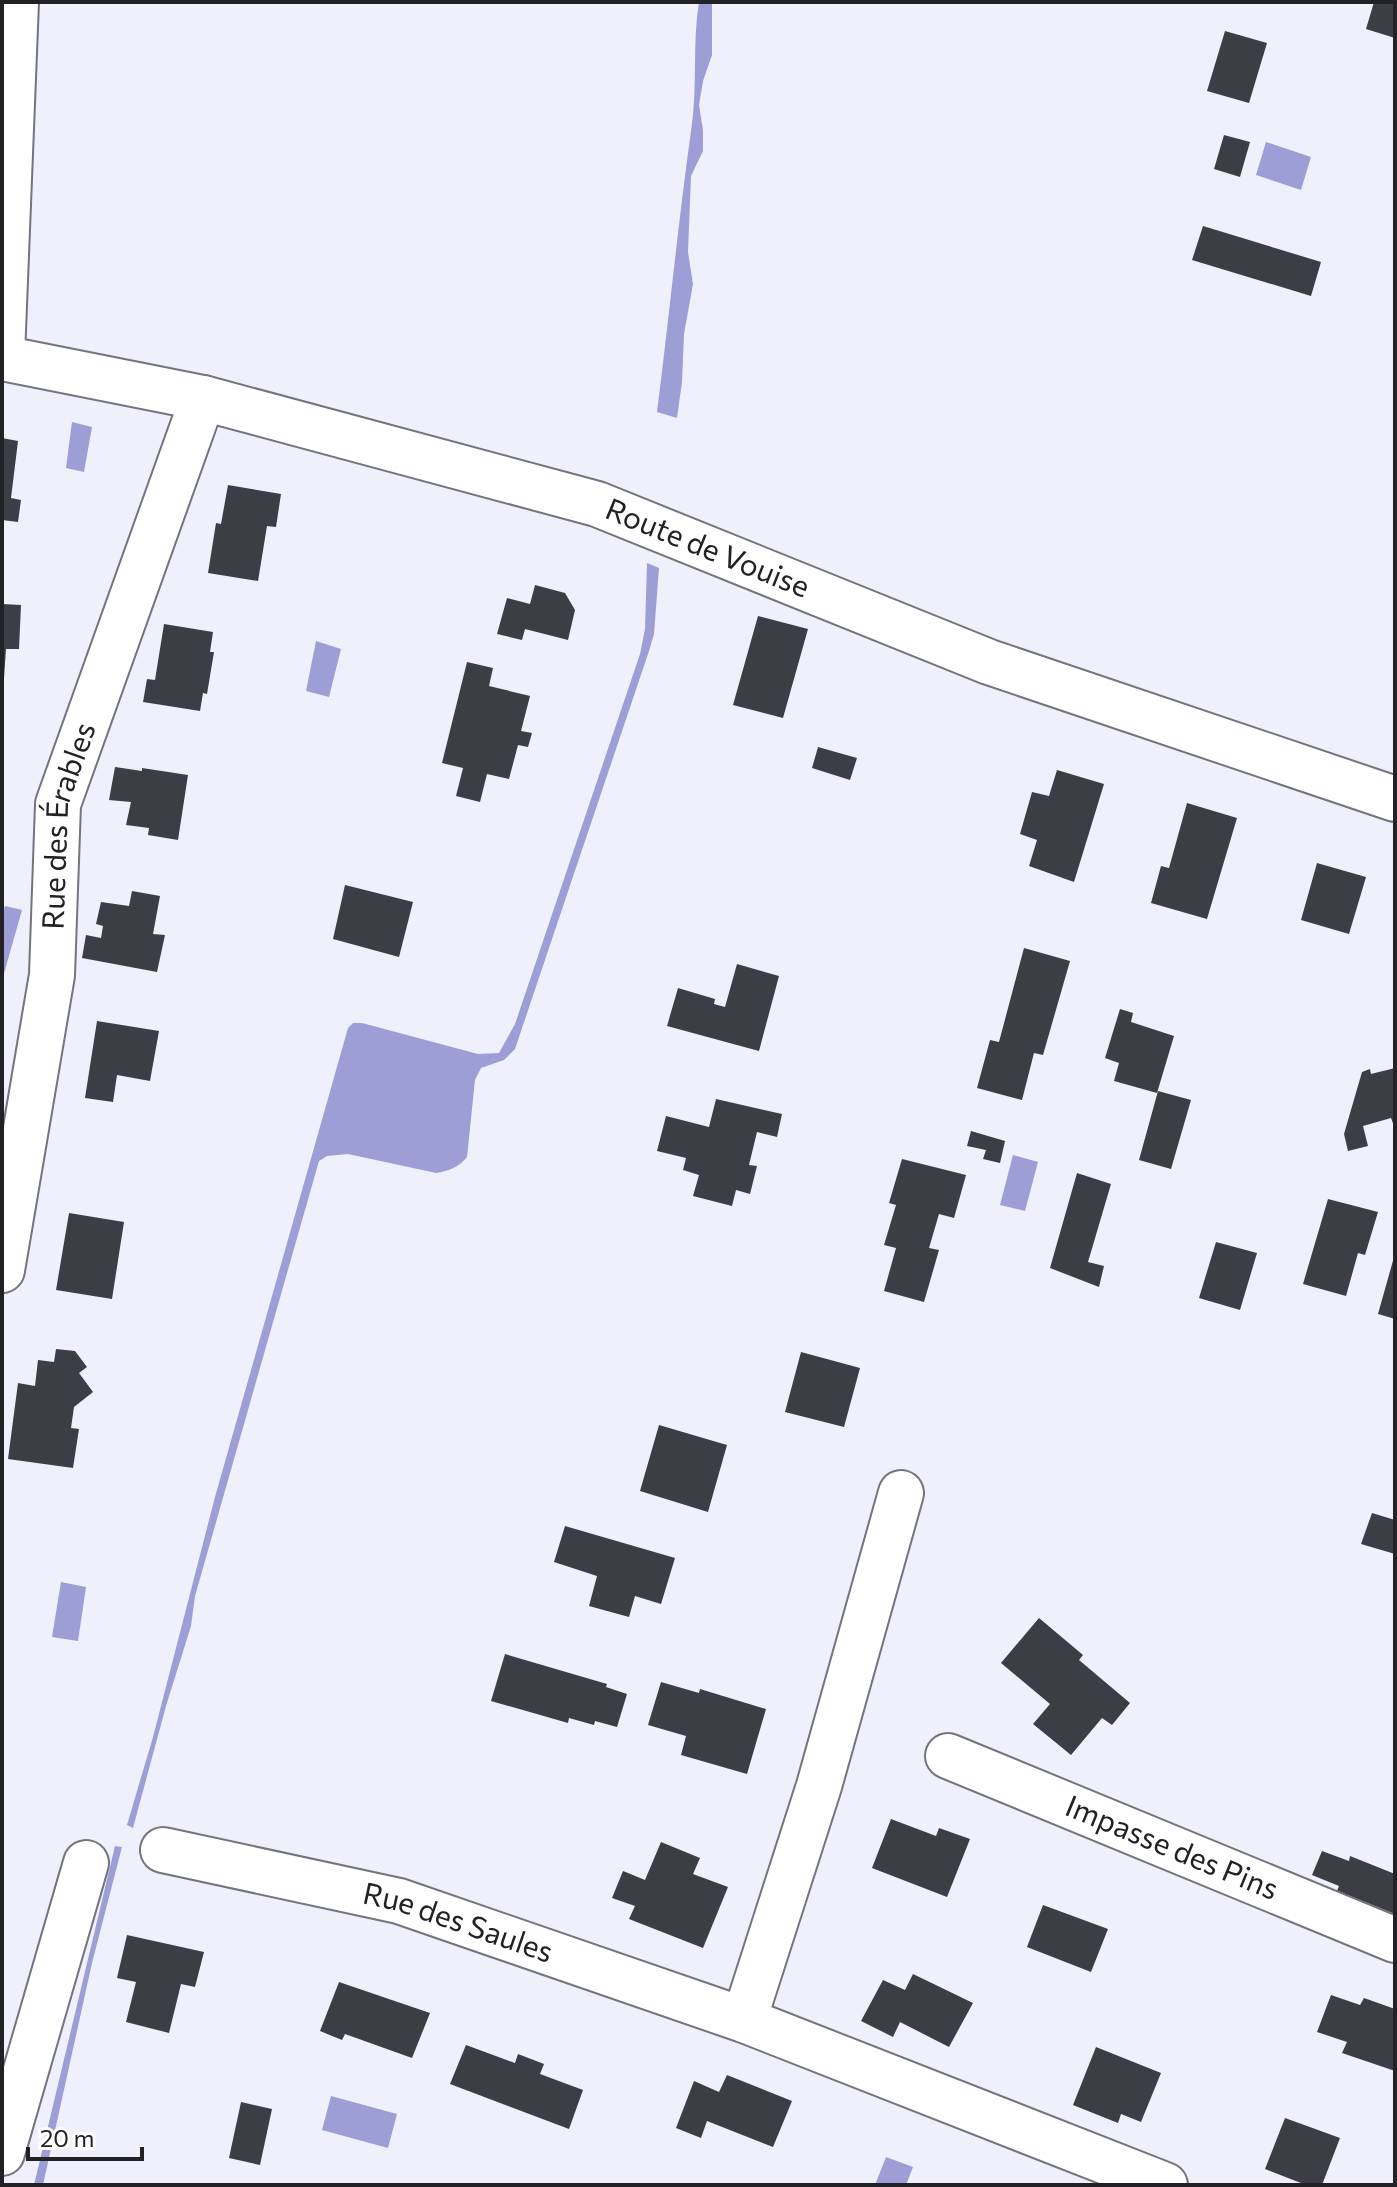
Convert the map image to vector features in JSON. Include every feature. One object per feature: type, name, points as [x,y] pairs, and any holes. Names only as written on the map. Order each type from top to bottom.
[{"type":"street","points":[[2,357],[16,2]]},
{"type":"street","name":"Route de Vouise","points":[[2,357],[203,398],[597,504],[989,662],[1395,799]]},
{"type":"street","name":"Rue des Érables","points":[[2,1270],[52,975],[58,804],[203,398]]},
{"type":"street","points":[[744,2020],[819,1786],[901,1493]]},
{"type":"street","name":"Impasse des Pins","points":[[948,1756],[1395,1940]]},
{"type":"street","name":"Rue des Saules","points":[[163,1850],[399,1901],[744,2020],[1165,2185]]},
{"type":"street","points":[[2,2153],[86,1863]]},
{"type":"water","points":[[699,2],[712,2],[712,55],[699,105],[703,151],[691,176],[688,252],[693,284],[684,334],[677,418],[657,412],[693,115]]},
{"type":"water","points":[[1266,142],[1311,157],[1301,190],[1256,175]]},
{"type":"water","points":[[72,422],[92,427],[84,472],[66,468]]},
{"type":"water","points":[[647,563],[659,568],[654,634],[649,651],[515,1049],[504,1060],[481,1068],[475,1080],[467,1157],[453,1168],[436,1173],[348,1154],[327,1156],[319,1161],[195,1596],[191,1626],[133,1828],[127,1825],[215,1497],[348,1028],[353,1023],[362,1023],[478,1054],[499,1053],[515,1024],[640,654],[645,629]]},
{"type":"water","points":[[316,641],[341,649],[329,697],[306,691]]},
{"type":"water","points":[[5,906],[22,910],[3,977],[2,916]]},
{"type":"water","points":[[1013,1155],[1038,1162],[1025,1211],[1000,1205]]},
{"type":"water","points":[[61,1582],[86,1587],[78,1641],[52,1637]]},
{"type":"water","points":[[115,1846],[122,1847],[92,1963],[43,2185],[34,2185]]},
{"type":"water","points":[[331,2096],[397,2114],[388,2148],[322,2130]]},
{"type":"water","points":[[886,2157],[913,2167],[906,2185],[875,2185]]},
{"type":"building","points":[[1374,2],[1395,2],[1395,38],[1366,29]]},
{"type":"building","points":[[1225,31],[1267,43],[1249,103],[1207,91]]},
{"type":"building","points":[[1224,135],[1250,142],[1240,177],[1214,169]]},
{"type":"building","points":[[1203,226],[1321,262],[1311,296],[1192,260]]},
{"type":"building","points":[[2,438],[18,441],[11,498],[21,500],[18,522],[2,520]]},
{"type":"building","points":[[228,485],[281,494],[276,527],[267,526],[258,581],[208,573],[216,523],[221,524]]},
{"type":"building","points":[[535,585],[565,593],[575,610],[568,640],[525,629],[522,640],[497,634],[507,598],[530,604]]},
{"type":"building","points":[[2,604],[21,605],[19,649],[6,649],[4,678],[2,678]]},
{"type":"building","points":[[758,616],[808,629],[783,718],[733,705]]},
{"type":"building","points":[[164,624],[213,632],[210,652],[214,652],[207,694],[203,693],[200,711],[143,702],[147,679],[155,680]]},
{"type":"building","points":[[467,662],[493,668],[489,686],[530,696],[521,731],[532,733],[528,747],[518,745],[509,779],[487,774],[480,802],[456,796],[463,768],[442,763]]},
{"type":"building","points":[[818,747],[857,758],[850,780],[812,768]]},
{"type":"building","points":[[115,767],[188,775],[178,840],[148,835],[149,828],[126,825],[131,802],[109,800]]},
{"type":"building","points":[[1057,770],[1104,784],[1074,882],[1029,866],[1037,840],[1020,834],[1032,792],[1049,796]]},
{"type":"building","points":[[1187,803],[1237,818],[1207,919],[1151,903],[1161,866],[1169,868]]},
{"type":"building","points":[[1317,863],[1366,877],[1349,934],[1301,920]]},
{"type":"building","points":[[345,885],[413,902],[399,957],[333,939]]},
{"type":"building","points":[[132,891],[160,896],[153,934],[165,935],[157,972],[82,958],[86,935],[101,938],[103,926],[96,924],[101,902],[129,906]]},
{"type":"building","points":[[1024,948],[1070,961],[1043,1055],[1034,1053],[1022,1100],[977,1088],[990,1040],[999,1042]]},
{"type":"building","points":[[737,964],[779,976],[759,1051],[667,1026],[678,988],[715,999],[714,1004],[725,1007]]},
{"type":"building","points":[[1120,1009],[1133,1013],[1131,1022],[1174,1036],[1157,1093],[1114,1081],[1119,1063],[1105,1058]]},
{"type":"building","points":[[97,1021],[159,1031],[150,1081],[117,1075],[113,1102],[85,1098]]},
{"type":"building","points":[[1395,1068],[1395,1129],[1391,1118],[1363,1126],[1368,1146],[1348,1151],[1344,1134],[1362,1072],[1370,1069],[1371,1074]]},
{"type":"building","points":[[1158,1091],[1191,1100],[1171,1169],[1139,1160]]},
{"type":"building","points":[[716,1099],[782,1114],[777,1137],[757,1132],[749,1165],[757,1166],[750,1194],[736,1190],[732,1206],[693,1196],[699,1175],[683,1170],[686,1158],[657,1151],[666,1116],[709,1127]]},
{"type":"building","points":[[971,1131],[1005,1141],[1000,1163],[983,1159],[986,1150],[967,1146]]},
{"type":"building","points":[[902,1159],[966,1175],[954,1218],[939,1214],[929,1248],[939,1250],[924,1302],[884,1291],[896,1248],[884,1245],[896,1205],[889,1203]]},
{"type":"building","points":[[1077,1173],[1111,1184],[1088,1262],[1104,1266],[1099,1287],[1050,1268]]},
{"type":"building","points":[[1328,1199],[1378,1212],[1365,1255],[1358,1253],[1346,1296],[1303,1284]]},
{"type":"building","points":[[69,1213],[124,1222],[112,1299],[56,1290]]},
{"type":"building","points":[[1216,1242],[1257,1253],[1240,1310],[1199,1298]]},
{"type":"building","points":[[1395,1258],[1395,1319],[1378,1314]]},
{"type":"building","points":[[56,1349],[75,1351],[87,1367],[79,1373],[93,1392],[74,1407],[71,1428],[79,1429],[73,1468],[8,1459],[18,1383],[35,1386],[38,1360],[54,1362]]},
{"type":"building","points":[[801,1352],[860,1368],[844,1427],[785,1412]]},
{"type":"building","points":[[659,1425],[727,1445],[708,1512],[640,1491]]},
{"type":"building","points":[[1372,1513],[1395,1520],[1395,1554],[1361,1544]]},
{"type":"building","points":[[565,1526],[675,1558],[661,1604],[635,1596],[629,1617],[589,1606],[597,1576],[554,1562]]},
{"type":"building","points":[[1039,1618],[1083,1655],[1079,1660],[1130,1703],[1112,1725],[1102,1718],[1071,1755],[1033,1724],[1050,1704],[1001,1663]]},
{"type":"building","points":[[505,1654],[607,1684],[606,1687],[627,1694],[617,1727],[569,1718],[568,1723],[491,1701]]},
{"type":"building","points":[[661,1682],[699,1693],[700,1689],[766,1709],[747,1774],[681,1755],[686,1736],[648,1725]]},
{"type":"building","points":[[891,1819],[936,1836],[939,1828],[970,1839],[947,1897],[872,1868]]},
{"type":"building","points":[[661,1842],[700,1858],[693,1874],[728,1887],[703,1948],[629,1919],[635,1906],[612,1898],[623,1871],[645,1880]]},
{"type":"building","points":[[1322,1851],[1349,1861],[1350,1856],[1395,1874],[1395,1914],[1337,1891],[1339,1886],[1312,1875]]},
{"type":"building","points":[[1043,1905],[1108,1929],[1091,1972],[1027,1947]]},
{"type":"building","points":[[127,1935],[204,1952],[195,1987],[181,1984],[169,2033],[126,2022],[136,1982],[117,1978]]},
{"type":"building","points":[[913,1974],[973,2003],[949,2047],[900,2022],[893,2037],[861,2021],[883,1980],[905,1990]]},
{"type":"building","points":[[339,1982],[430,2013],[412,2058],[345,2034],[342,2040],[320,2031]]},
{"type":"building","points":[[1331,1995],[1360,2005],[1364,1998],[1395,2009],[1395,2071],[1342,2053],[1347,2042],[1317,2032]]},
{"type":"building","points":[[466,2045],[515,2063],[518,2054],[544,2064],[540,2074],[583,2090],[569,2129],[450,2084]]},
{"type":"building","points":[[1096,2047],[1161,2073],[1141,2122],[1121,2114],[1118,2123],[1073,2105]]},
{"type":"building","points":[[727,2075],[792,2101],[773,2147],[707,2121],[701,2138],[676,2128],[694,2081],[719,2092]]},
{"type":"building","points":[[241,2102],[272,2109],[260,2165],[229,2158]]},
{"type":"building","points":[[1285,2118],[1340,2138],[1322,2185],[1306,2185],[1265,2169]]}]
